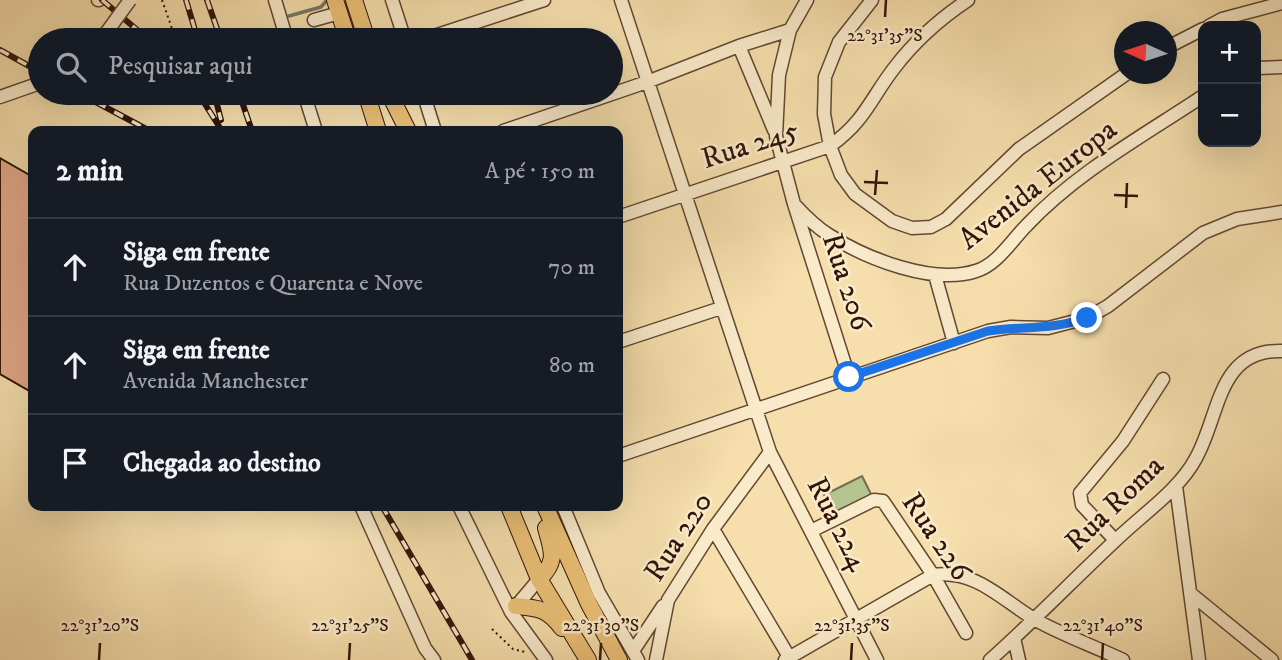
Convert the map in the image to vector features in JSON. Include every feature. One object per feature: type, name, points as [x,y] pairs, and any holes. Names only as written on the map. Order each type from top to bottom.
[{"type":"main road","points":[[354,0],[363,28]]},
{"type":"main road","points":[[337,6],[344,28]]},
{"type":"main road","points":[[370,105],[376,126]]},
{"type":"main road","points":[[395,105],[406,126]]},
{"type":"main road","points":[[511,511],[539,579],[586,657]]},
{"type":"main road","points":[[539,579],[548,571],[553,555],[540,511]]},
{"type":"main road","points":[[547,511],[589,604],[630,657]]},
{"type":"main road","points":[[514,609],[541,609],[552,615],[586,657]]},
{"type":"street","points":[[110,28],[130,0]]},
{"type":"street","points":[[275,0],[283,28]]},
{"type":"street","points":[[392,0],[401,28]]},
{"type":"street","points":[[459,28],[544,0]]},
{"type":"street","name":"Rua 224","points":[[621,0],[770,452],[877,660]]},
{"type":"street","points":[[776,136],[779,75],[790,30],[807,0]]},
{"type":"street","points":[[872,0],[839,42],[825,77],[824,114],[830,146],[841,175],[855,194],[892,222],[912,228],[931,227],[946,219],[1019,149],[1114,82]]},
{"type":"street","points":[[830,146],[851,132],[895,67],[907,54],[942,20],[968,0]]},
{"type":"street","points":[[1219,21],[1282,3]]},
{"type":"street","points":[[314,20],[337,6]]},
{"type":"street","points":[[623,90],[739,46],[790,30]]},
{"type":"street","points":[[1177,43],[1198,32]]},
{"type":"street","points":[[739,46],[776,136]]},
{"type":"street","points":[[1261,68],[1282,67]]},
{"type":"street","points":[[0,97],[28,87]]},
{"type":"street","name":"Avenida Europa","points":[[794,204],[810,222],[830,236],[894,265],[935,275],[979,271],[995,260],[1041,209],[1104,161],[1198,99]]},
{"type":"street","points":[[308,105],[314,126]]},
{"type":"street","points":[[427,105],[433,126]]},
{"type":"street","points":[[518,126],[579,105]]},
{"type":"street","name":"Rua 206","points":[[776,136],[794,204],[849,377]]},
{"type":"street","name":"Rua 245","points":[[623,215],[830,146]]},
{"type":"street","points":[[623,454],[988,331],[1011,327],[1048,328],[1087,318],[1108,306],[1203,233],[1237,219],[1282,212]]},
{"type":"street","points":[[807,246],[830,236]]},
{"type":"street","points":[[935,275],[954,343]]},
{"type":"street","points":[[623,340],[721,308]]},
{"type":"street","name":"Rua Roma","points":[[990,660],[1115,540],[1176,486],[1197,457],[1230,374],[1247,359],[1269,351],[1282,351]]},
{"type":"street","points":[[1115,540],[1082,505],[1080,493],[1123,441],[1163,379]]},
{"type":"street","name":"Rua 220","points":[[656,660],[667,600],[713,529],[770,452]]},
{"type":"street","points":[[1176,486],[1199,660]]},
{"type":"street","name":"Rua 226","points":[[811,531],[879,499],[883,501],[933,575],[965,633]]},
{"type":"street","points":[[363,511],[425,648],[434,660]]},
{"type":"street","points":[[462,511],[542,655]]},
{"type":"street","points":[[565,511],[599,593],[630,657]]},
{"type":"street","points":[[713,529],[788,659],[933,575],[964,576],[974,580],[1035,619],[1123,660]]},
{"type":"street","points":[[514,609],[539,579]]},
{"type":"street","points":[[1190,593],[1272,660]]},
{"type":"street","points":[[630,657],[667,600]]},
{"type":"street","points":[[1014,638],[1019,660]]},
{"type":"street","points":[[419,660],[425,648]]},
{"type":"path","points":[[162,0],[172,28]]},
{"type":"path","points":[[187,0],[196,28]]},
{"type":"path","points":[[492,629],[517,651],[542,655]]},
{"type":"green space","points":[[862,476],[872,496],[834,515],[824,495]]},
{"type":"building","points":[[0,158],[28,174],[28,390],[0,374]]},
{"type":"waterway","points":[[289,16],[321,7],[327,0]]},
{"type":"railway","points":[[102,0],[135,28]]},
{"type":"railway","points":[[186,0],[194,28]]},
{"type":"railway","points":[[207,0],[217,28]]},
{"type":"railway","points":[[0,50],[28,65]]},
{"type":"railway","points":[[101,105],[141,126]]},
{"type":"railway","points":[[206,105],[219,126]]},
{"type":"railway","points":[[217,105],[221,120]]},
{"type":"railway","points":[[243,105],[250,126]]},
{"type":"railway","points":[[385,511],[472,660]]},
{"type":"route","points":[[849,377],[988,331],[1011,327],[1048,328],[1087,318]]}]
